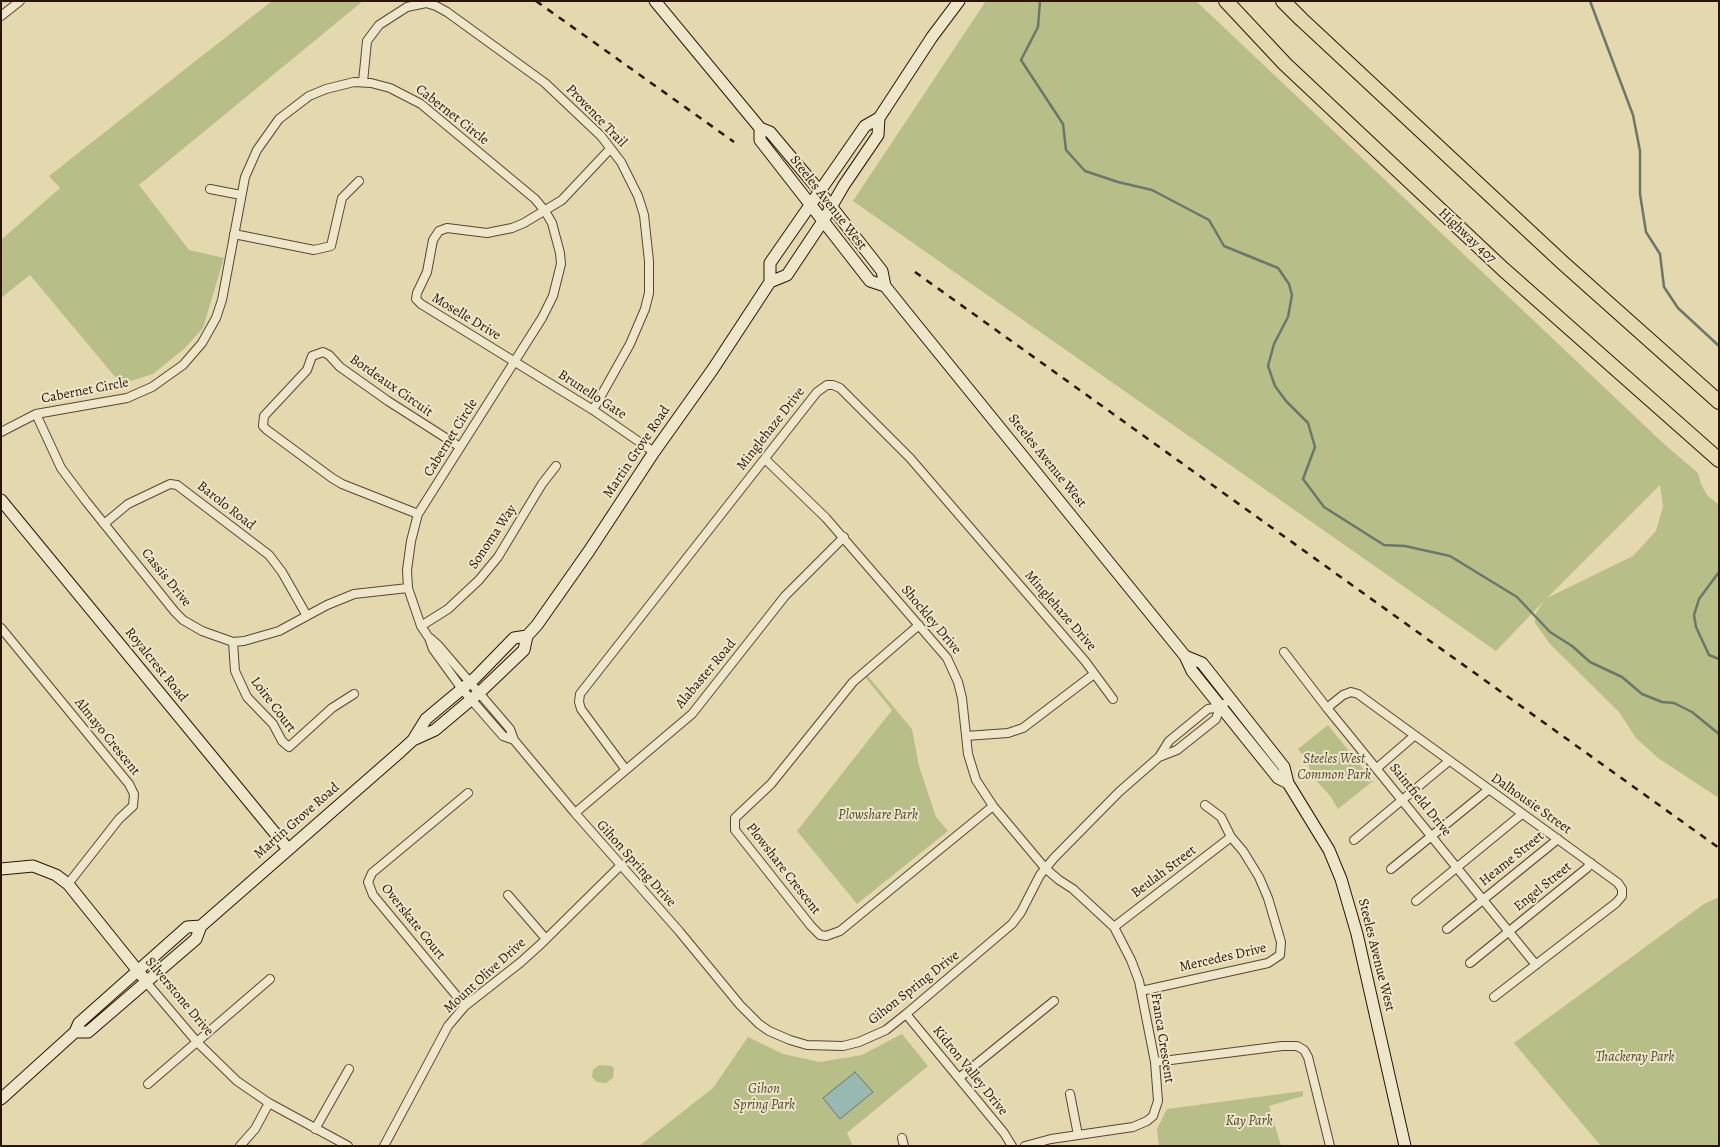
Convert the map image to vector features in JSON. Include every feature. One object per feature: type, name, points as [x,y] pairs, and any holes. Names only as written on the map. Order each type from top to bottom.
[{"type":"highway","name":"Highway 407","points":[[1226,1],[1285,64],[1503,269],[1719,460]]},
{"type":"highway","points":[[1283,1],[1563,263],[1719,402]]},
{"type":"main road","name":"Steeles Avenue West","points":[[655,1],[760,128],[770,132],[832,207],[882,271],[885,286],[1184,656],[1192,671],[1220,707],[1278,778],[1288,783]]},
{"type":"main road","name":"Martin Grove Road","points":[[770,282],[770,263],[803,218],[810,204],[865,126],[879,118],[932,37],[959,1]]},
{"type":"main road","name":"Martin Grove Road","points":[[75,1032],[88,1032],[196,939],[201,926],[288,849],[413,740],[435,730],[475,696],[524,650],[527,636],[537,625],[580,564],[654,452],[713,369],[770,282],[787,274],[823,221],[844,185],[878,135],[879,118]]},
{"type":"main road","name":"Steeles Avenue West","points":[[760,128],[760,140],[870,281],[885,286]]},
{"type":"main road","name":"Royalcrest Road","points":[[1,500],[288,849]]},
{"type":"main road","name":"Martin Grove Road","points":[[413,740],[426,719],[466,686],[514,638],[527,636]]},
{"type":"main road","name":"Steeles Avenue West","points":[[1184,656],[1202,664],[1284,767],[1288,783],[1329,850],[1341,879],[1367,975],[1384,1060],[1405,1146]]},
{"type":"main road","name":"Silverstone Drive","points":[[1,869],[33,866],[56,875],[68,884],[146,982]]},
{"type":"main road","name":"Martin Grove Road","points":[[1,1099],[75,1032],[79,1023],[187,927],[201,926]]},
{"type":"street","points":[[1,16],[20,1]]},
{"type":"street","name":"Provence Trail","points":[[364,82],[367,42],[379,26],[407,7],[426,3],[436,6],[448,12],[545,83],[601,136],[621,162],[642,205],[649,261],[649,293],[645,309],[630,344],[593,410]]},
{"type":"street","name":"Cabernet Circle","points":[[1,432],[36,414],[127,398],[152,387],[183,365],[202,343],[216,318],[222,300],[245,176],[257,150],[279,119],[309,96],[345,84],[364,82],[400,91],[421,104],[535,199],[545,211],[554,229],[561,264],[550,301],[542,318],[418,514],[411,541],[408,561],[408,588],[421,626],[429,638],[438,645],[466,686]]},
{"type":"street","name":"Moselle Drive","points":[[515,361],[418,303],[416,292],[427,272],[433,240],[439,231],[447,228],[474,233],[500,231],[512,228],[545,211],[562,200],[578,185],[610,149]]},
{"type":"street","points":[[234,234],[314,250],[330,246],[342,198],[359,181]]},
{"type":"street","points":[[210,189],[241,195]]},
{"type":"street","name":"Bordeaux Circuit","points":[[418,514],[342,484],[332,478],[263,426],[264,416],[307,370],[312,356],[323,352],[329,355],[340,367],[388,401],[460,448]]},
{"type":"street","name":"Brunello Gate","points":[[515,361],[593,410],[654,452]]},
{"type":"street","name":"Minglehaze Drive","points":[[626,770],[581,709],[579,702],[580,694],[699,540],[817,392],[827,385],[840,388],[910,458],[1094,674],[1113,699]]},
{"type":"street","name":"Cassis Drive","points":[[36,414],[62,468],[104,524],[183,620],[211,635],[233,642]]},
{"type":"street","name":"Shockley Drive","points":[[765,459],[826,518],[938,646],[953,667],[962,698],[971,768],[976,780],[993,806],[1045,868]]},
{"type":"street","name":"Sonoma Way","points":[[421,626],[448,609],[479,580],[500,553],[542,484],[556,466]]},
{"type":"street","name":"Barolo Road","points":[[104,524],[128,504],[170,484],[177,485],[270,555],[282,572],[307,616]]},
{"type":"street","name":"Alabaster Road","points":[[575,814],[692,714],[785,596],[844,538]]},
{"type":"street","points":[[233,642],[279,631],[327,605],[354,594],[408,588]]},
{"type":"street","name":"Plowshare Crescent","points":[[919,625],[853,682],[771,784],[735,818],[735,830],[811,926],[820,935],[826,936],[840,931],[993,806]]},
{"type":"street","name":"Almayo Crescent","points":[[1,628],[129,784],[134,794],[133,806],[119,819],[68,884]]},
{"type":"street","name":"Loire Court","points":[[233,642],[235,671],[247,697],[273,724],[282,741],[290,747],[332,708],[354,694]]},
{"type":"street","name":"Saintfield Drive","points":[[1284,652],[1327,708],[1510,931],[1536,965]]},
{"type":"street","name":"Minglehaze Drive","points":[[966,736],[1008,733],[1023,728],[1094,674]]},
{"type":"street","name":"Gihon Spring Drive","points":[[466,686],[475,696],[503,736],[514,740],[575,814],[679,931],[740,1005],[759,1024],[776,1035],[807,1045],[843,1046],[859,1042],[873,1036],[906,1014],[1012,924],[1045,868],[1119,792],[1159,756],[1170,741],[1208,709],[1220,707],[1230,699]]},
{"type":"street","name":"Dalhousie Street","points":[[1327,708],[1343,695],[1351,692],[1358,694],[1488,790],[1618,883],[1622,889],[1622,896],[1616,903],[1536,965]]},
{"type":"street","name":"Gihon Spring Drive","points":[[1159,756],[1177,750],[1216,719],[1220,707]]},
{"type":"street","points":[[1377,768],[1414,736]]},
{"type":"street","points":[[1354,840],[1449,761]]},
{"type":"street","points":[[1391,869],[1488,790]]},
{"type":"street","name":"Overskate Court","points":[[466,1006],[373,895],[368,882],[372,873],[468,793]]},
{"type":"street","name":"Mercedes Drive","points":[[1140,991],[1268,963],[1280,955],[1281,942],[1268,898],[1259,877],[1247,857],[1231,837],[1221,817],[1204,805]]},
{"type":"street","points":[[1416,901],[1522,814]]},
{"type":"street","name":"Beulah Street","points":[[1114,927],[1231,837]]},
{"type":"street","name":"Heame Street","points":[[1447,929],[1558,839]]},
{"type":"street","name":"Engel Street","points":[[1470,964],[1587,868],[1591,863]]},
{"type":"street","name":"Mount Olive Drive","points":[[384,1146],[448,1026],[466,1006],[521,962],[546,939],[620,866]]},
{"type":"street","name":"Franca Crescent","points":[[1025,1146],[1078,1134],[1133,1128],[1147,1121],[1156,1110],[1158,1100],[1155,1062],[1139,981],[1131,960],[1114,927],[1078,892],[1059,880],[1045,868]]},
{"type":"street","points":[[508,895],[546,939]]},
{"type":"street","points":[[1494,997],[1536,965]]},
{"type":"street","points":[[148,1084],[270,979]]},
{"type":"street","name":"Silverstone Drive","points":[[146,982],[197,1042],[237,1082],[269,1103],[348,1146]]},
{"type":"street","points":[[959,1078],[1054,1001]]},
{"type":"street","name":"Kidron Valley Drive","points":[[906,1014],[1004,1133],[1012,1146]]},
{"type":"street","points":[[1155,1062],[1287,1045],[1297,1046],[1304,1050],[1308,1057],[1330,1146]]},
{"type":"street","points":[[315,1129],[349,1070]]},
{"type":"street","points":[[1070,1094],[1078,1134]]},
{"type":"street","points":[[240,1146],[255,1129],[269,1103]]},
{"type":"green space","points":[[272,1],[363,1],[139,185],[189,250],[224,258],[203,328],[185,348],[153,374],[121,384],[30,275],[1,298],[1,240],[60,188],[49,176]]},
{"type":"green space","points":[[986,1],[1196,1],[1663,443],[1698,473],[1701,484],[1707,495],[1719,505],[1719,798],[1658,758],[1636,738],[1619,712],[1550,644],[1535,623],[1536,613],[1544,601],[1496,651],[853,201]],"holes":[[[1660,485],[1663,506],[1656,531],[1633,556],[1547,598]]]},
{"type":"green space","name":"Plowshare Park","points":[[867,675],[912,729],[919,766],[936,817],[948,831],[857,904],[797,831],[892,710],[865,677]]},
{"type":"green space","name":"Steeles West Common Park","points":[[1328,725],[1373,781],[1338,809],[1331,797],[1312,776],[1307,760],[1298,749]]},
{"type":"green space","name":"Thackeray Park","points":[[1719,897],[1719,1146],[1601,1146],[1514,1043],[1704,904]]},
{"type":"green space","name":"Gihon Spring Park","points":[[902,1034],[928,1066],[847,1133],[852,1144],[850,1146],[639,1146],[713,1088],[748,1037],[783,1054],[820,1062],[862,1055]]},
{"type":"green space","points":[[599,1065],[612,1066],[614,1069],[613,1078],[606,1083],[597,1082],[592,1077],[593,1070]]},
{"type":"green space","name":"Kay Park","points":[[1303,1091],[1303,1096],[1269,1106],[1281,1146],[1159,1146],[1157,1129],[1167,1109]]},
{"type":"water","points":[[855,1072],[873,1092],[840,1119],[823,1098]]},
{"type":"waterway","points":[[1040,1],[1038,27],[1021,60],[1063,124],[1066,150],[1085,171],[1118,182],[1152,190],[1209,220],[1224,246],[1278,268],[1289,284],[1292,295],[1288,317],[1274,344],[1268,366],[1275,386],[1286,401],[1308,423],[1315,447],[1303,479],[1324,507],[1384,545],[1405,546],[1450,556],[1517,597],[1550,632],[1572,646],[1590,662],[1622,677],[1642,694],[1662,702],[1674,703],[1692,712],[1719,734]]},
{"type":"waterway","points":[[1590,1],[1633,115],[1640,151],[1640,194],[1646,232],[1660,254],[1664,287],[1678,308],[1719,346]]},
{"type":"waterway","points":[[1719,572],[1699,599],[1694,615],[1696,627],[1709,655],[1719,659]]},
{"type":"railway","points":[[536,1],[734,142]]},
{"type":"railway","points":[[915,272],[1719,848]]}]
